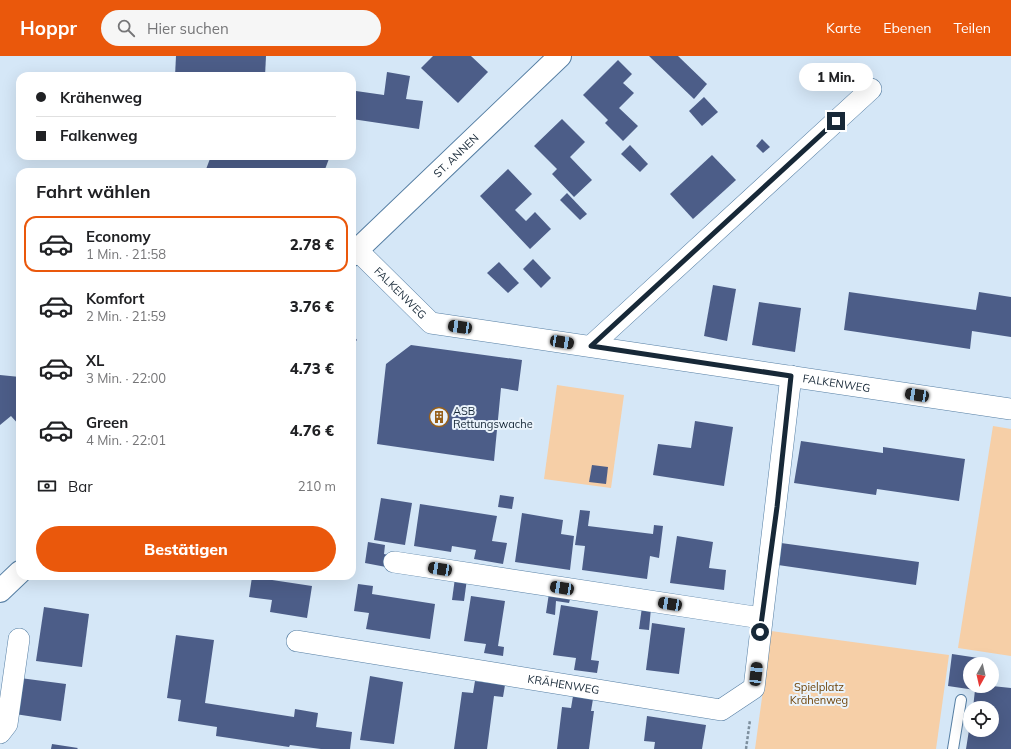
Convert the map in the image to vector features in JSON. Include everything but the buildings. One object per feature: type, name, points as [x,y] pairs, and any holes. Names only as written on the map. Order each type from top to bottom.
[{"type":"main road","name":"ST. ANNEN","points":[[356,251],[560,56]]},
{"type":"main road","points":[[0,591],[16,576]]},
{"type":"street","points":[[591,346],[871,89]]},
{"type":"street","name":"FALKENWEG","points":[[356,253],[431,323],[1011,409]]},
{"type":"street","name":"KRÄHENWEG","points":[[297,641],[721,710],[754,688],[761,618],[777,507],[791,376]]},
{"type":"street","points":[[394,562],[761,618]]},
{"type":"street","points":[[0,733],[7,724],[19,639]]},
{"type":"lane","points":[[953,749],[961,700]]},
{"type":"green space","points":[[557,385],[624,395],[611,488],[544,479]]},
{"type":"green space","points":[[993,426],[1011,429],[1011,656],[958,648]]},
{"type":"green space","name":"Spielplatz Krähenweg","points":[[771,631],[949,655],[936,749],[755,749]]},
{"type":"place","name":"ASB Rettungswache","points":[[439,417]]},
{"type":"route","points":[[760,632],[777,507],[791,376],[591,346],[836,121]]}]
